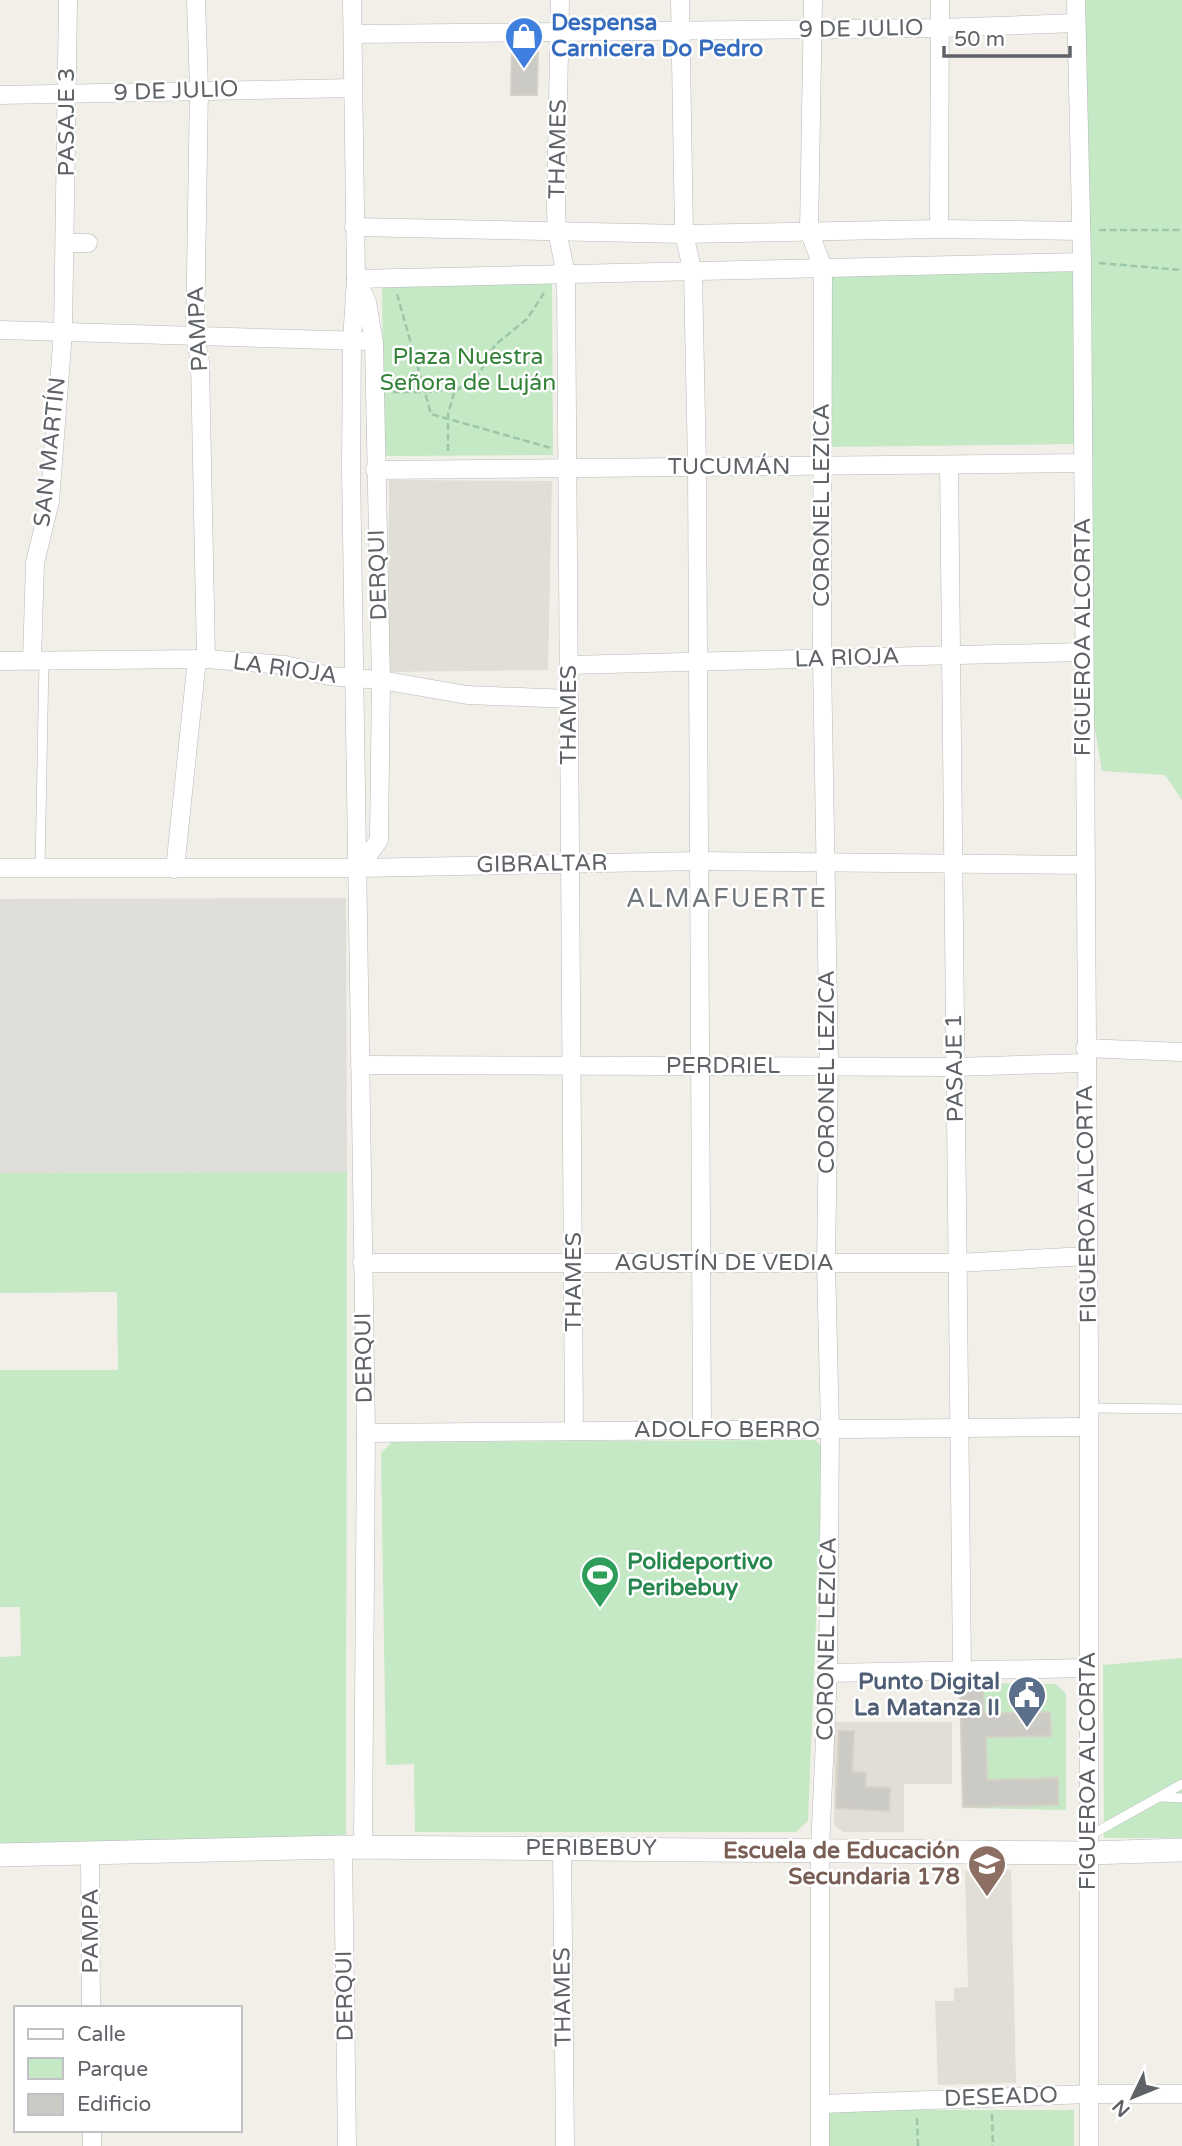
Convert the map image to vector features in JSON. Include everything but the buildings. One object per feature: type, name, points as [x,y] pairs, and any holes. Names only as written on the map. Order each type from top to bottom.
[{"type":"street","name":"PASAJE 3","points":[[66,243],[68,0]]},
{"type":"street","name":"PAMPA","points":[[175,869],[202,659],[200,362],[195,337],[199,89],[196,0]]},
{"type":"street","name":"DERQUI","points":[[346,2146],[366,1433],[359,868],[355,842],[352,340],[356,279],[352,0]]},
{"type":"street","name":"THAMES","points":[[560,0],[557,231],[567,460],[568,863],[575,1264],[574,1431]]},
{"type":"street","points":[[680,0],[684,234],[693,273],[697,467],[698,1066],[702,1430]]},
{"type":"street","name":"CORONEL LEZICA","points":[[813,0],[809,231],[823,268],[822,660],[830,1065],[825,1263],[831,1429],[828,1673],[820,1848],[820,2146]]},
{"type":"street","points":[[939,229],[940,0]]},
{"type":"street","name":"FIGUEROA ALCORTA","points":[[1076,0],[1082,231],[1090,1844],[1089,2146]]},
{"type":"street","name":"9 DE JULIO","points":[[352,34],[813,30],[1076,23]]},
{"type":"street","name":"9 DE JULIO","points":[[0,95],[68,96],[199,89],[353,88]]},
{"type":"street","points":[[355,227],[684,234],[939,229],[1082,231]]},
{"type":"street","points":[[66,243],[88,243]]},
{"type":"street","name":"SAN MARTÍN","points":[[38,661],[35,563],[50,501],[63,331],[66,243]]},
{"type":"street","points":[[356,279],[1082,262]]},
{"type":"street","name":"DERQUI","points":[[356,279],[367,302],[374,343],[381,680],[379,840],[359,868]]},
{"type":"street","points":[[0,330],[352,340],[374,343]]},
{"type":"street","name":"TUCUMÁN","points":[[375,470],[448,469],[567,460],[697,467],[1082,463]]},
{"type":"street","name":"PASAJE 1","points":[[949,465],[962,1670]]},
{"type":"street","name":"LA RIOJA","points":[[569,665],[1082,652]]},
{"type":"street","name":"LA RIOJA","points":[[0,661],[202,659],[285,665],[467,695],[569,699]]},
{"type":"street","name":"GIBRALTAR","points":[[0,869],[359,868],[699,861],[1084,864]]},
{"type":"street","name":"PERDRIEL","points":[[360,1065],[954,1067],[1085,1055],[1182,1052]]},
{"type":"street","name":"AGUSTÍN DE VEDIA","points":[[362,1263],[957,1263],[1087,1256]]},
{"type":"street","name":"ADOLFO BERRO","points":[[366,1433],[1088,1427]]},
{"type":"street","points":[[828,1673],[1088,1668]]},
{"type":"street","name":"PERIBEBUY","points":[[0,1855],[353,1847],[820,1848],[1090,1844],[1182,1850]]},
{"type":"street","name":"THAMES","points":[[562,1849],[565,2146]]},
{"type":"street","name":"PAMPA","points":[[90,1854],[91,2006]]},
{"type":"street","name":"DESEADO","points":[[821,2104],[1089,2094],[1182,2094]]},
{"type":"lane","points":[[38,661],[40,868]]},
{"type":"lane","points":[[1088,1408],[1182,1409]]},
{"type":"lane","points":[[1090,1844],[1182,1784]]},
{"type":"lane","points":[[1159,1797],[1182,1798]]},
{"type":"path","points":[[1082,231],[1182,230]]},
{"type":"path","points":[[1082,262],[1182,270]]},
{"type":"path","points":[[448,469],[448,419],[454,393],[480,372],[495,345],[535,309],[560,275]]},
{"type":"path","points":[[393,279],[431,414],[567,460]]},
{"type":"path","points":[[374,390],[425,393],[462,386]]},
{"type":"path","points":[[992,2098],[993,2146]]},
{"type":"path","points":[[916,2100],[918,2146]]},
{"type":"shaded area","points":[[389,480],[552,481],[548,670],[388,672]]},
{"type":"shaded area","points":[[346,898],[347,1172],[0,1173],[0,899]]},
{"type":"shaded area","points":[[834,1722],[952,1722],[952,1784],[904,1784],[904,1832],[843,1832],[834,1825]]},
{"type":"shaded area","points":[[1011,1870],[1016,2083],[938,2085],[935,2001],[954,2001],[954,1988],[968,1987],[965,1871]]},
{"type":"green space","points":[[1076,0],[1182,0],[1182,800],[1165,775],[1102,771],[1082,652]]},
{"type":"green space","points":[[1075,268],[1077,444],[827,447],[825,271]]},
{"type":"green space","name":"Plaza Nuestra Señora de Luján","points":[[552,284],[553,455],[384,456],[382,285]]},
{"type":"green space","points":[[347,1172],[346,1840],[0,1847],[0,1657],[21,1656],[20,1607],[0,1607],[0,1370],[118,1370],[117,1292],[0,1293],[0,1173]]},
{"type":"green space","name":"Polideportivo Peribebuy","points":[[815,1440],[823,1448],[808,1821],[796,1832],[415,1832],[414,1764],[386,1765],[381,1453],[392,1442]]},
{"type":"green space","points":[[1182,1658],[1182,1838],[1104,1838],[1103,1665]]},
{"type":"green space","points":[[960,1683],[1056,1684],[1066,1694],[1066,1810],[964,1808]]},
{"type":"green space","points":[[827,2110],[1074,2110],[1074,2146],[827,2146]]},
{"type":"place","name":"Despensa Carnicera Do Pedro","points":[[524,70]]},
{"type":"place","name":"Polideportivo Peribebuy","points":[[600,1609]]},
{"type":"place","name":"Punto Digital La Matanza II","points":[[1027,1729]]},
{"type":"place","name":"Escuela de Educación Secundaria 178","points":[[987,1898]]},
{"type":"district","name":"ALMAFUERTE","points":[[727,898]]}]
